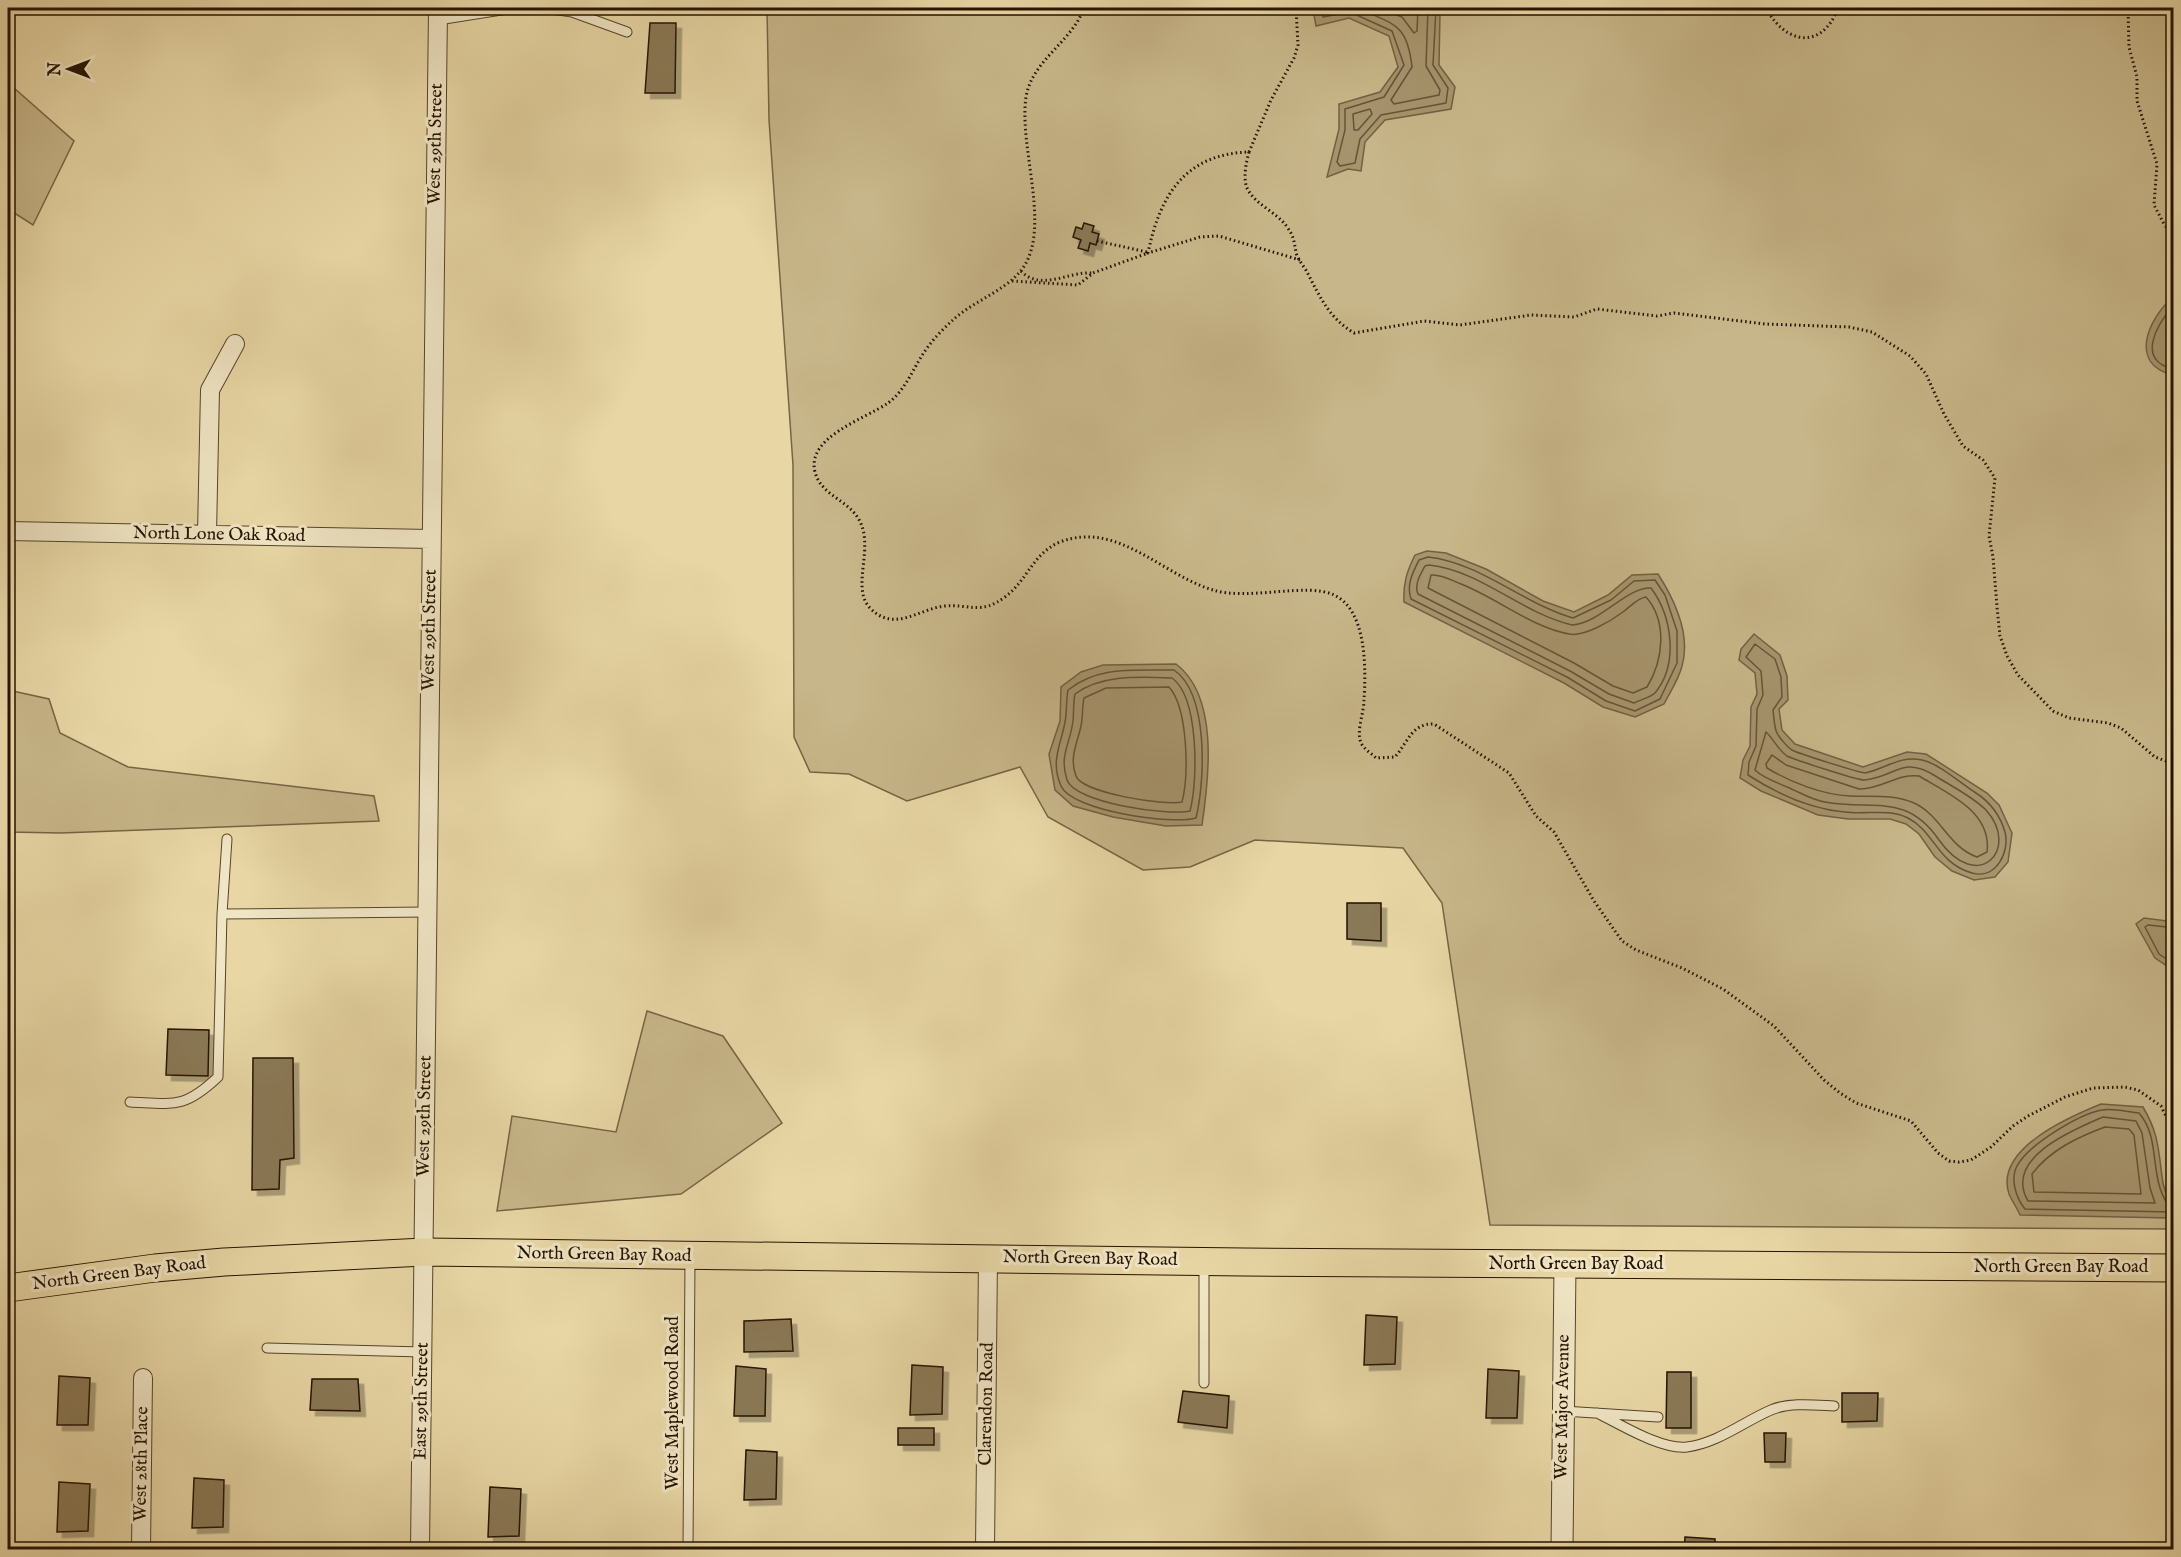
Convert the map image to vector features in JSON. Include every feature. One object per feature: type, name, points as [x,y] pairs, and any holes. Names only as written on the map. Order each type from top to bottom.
[{"type":"main road","name":"North Green Bay Road","points":[[8,1288],[201,1264],[424,1252],[1203,1261],[2174,1268]]},
{"type":"street","name":"West 29th Street","points":[[424,1252],[438,14]]},
{"type":"street","points":[[207,534],[210,390],[235,344]]},
{"type":"street","name":"North Lone Oak Road","points":[[8,531],[431,539]]},
{"type":"street","name":"East 29th Street","points":[[420,1550],[424,1252]]},
{"type":"street","name":"Clarendon Road","points":[[985,1550],[988,1258]]},
{"type":"street","name":"West Major Avenue","points":[[1562,1550],[1565,1264]]},
{"type":"street","name":"West 28th Place","points":[[141,1550],[144,1378]]},
{"type":"lane","points":[[438,14],[515,8]]},
{"type":"lane","points":[[544,8],[572,12],[627,32]]},
{"type":"lane","points":[[130,1102],[181,1104],[203,1091],[218,1077],[222,914],[227,839]]},
{"type":"lane","points":[[222,914],[427,912]]},
{"type":"lane","name":"West Maplewood Road","points":[[688,1550],[690,1256]]},
{"type":"lane","points":[[1203,1261],[1204,1383]]},
{"type":"lane","points":[[267,1348],[423,1352]]},
{"type":"lane","points":[[1597,1413],[1669,1445],[1687,1447],[1728,1434],[1772,1409],[1803,1404],[1834,1406]]},
{"type":"lane","points":[[1563,1411],[1658,1417]]},
{"type":"path","points":[[1084,8],[1076,26],[1037,71],[1026,95],[1026,128],[1034,229],[1032,248],[1026,264],[1010,281],[970,307],[940,332],[893,399],[823,442],[815,455],[814,469],[820,485],[853,512],[862,526],[866,549],[862,595],[869,607],[877,613],[898,619],[909,619],[946,606],[986,609],[1010,593],[1045,550],[1065,540],[1098,536],[1216,591],[1249,594],[1311,591],[1335,595],[1347,603],[1354,614],[1363,651],[1364,701],[1359,735],[1362,745],[1376,758],[1395,757],[1414,729],[1425,724],[1434,724],[1501,767],[1516,782],[1536,816],[1554,832],[1594,901],[1622,941],[1636,950],[1705,978],[1732,995],[1774,1026],[1824,1080],[1840,1093],[1856,1102],[1911,1121],[1938,1153],[1949,1161],[1959,1162],[1982,1153],[2028,1116],[2065,1097],[2093,1088],[2124,1087],[2138,1090],[2161,1106],[2174,1133]]},
{"type":"path","points":[[1296,8],[1298,45],[1249,152],[1245,171],[1246,187],[1253,196],[1286,224],[1296,244],[1296,253],[1333,317],[1354,333],[1424,321],[1460,325],[1531,315],[1574,317],[1588,311],[1610,309],[1657,316],[1674,313],[1743,323],[1849,327],[1872,332],[1910,356],[1926,374],[1944,414],[1963,446],[1983,460],[1995,478],[1989,536],[1994,557],[1996,607],[2000,636],[2007,656],[2018,675],[2053,711],[2069,718],[2108,723],[2121,728],[2155,757],[2174,764]]},
{"type":"path","points":[[1766,8],[1784,31],[1801,37],[1814,37],[1825,30],[1838,8]]},
{"type":"path","points":[[2128,8],[2129,47],[2137,77],[2137,101],[2152,142],[2157,164],[2154,205],[2165,226],[2174,231]]},
{"type":"path","points":[[1148,253],[1163,203],[1183,178],[1200,163],[1216,155],[1249,152]]},
{"type":"path","points":[[1010,281],[1078,285],[1093,273],[1200,237],[1219,236],[1300,260]]},
{"type":"path","points":[[1097,241],[1148,253]]},
{"type":"path","points":[[1021,271],[1032,279],[1055,280],[1067,279],[1077,273],[1093,273]]},
{"type":"shaded area","points":[[8,8],[19,8],[12,14],[14,88],[74,141],[33,225],[8,209]]},
{"type":"shaded area","points":[[767,8],[2173,8],[2173,1229],[1490,1225],[1442,903],[1403,848],[1255,840],[1190,867],[1143,870],[1048,817],[1020,767],[907,801],[849,774],[810,772],[794,737],[793,465],[769,120]]},
{"type":"shaded area","points":[[8,690],[49,699],[60,733],[128,767],[374,796],[379,821],[61,833],[8,832]]},
{"type":"shaded area","points":[[647,1011],[723,1036],[782,1123],[681,1194],[497,1211],[512,1116],[616,1132]]},
{"type":"water","points":[[1317,8],[1443,8],[1440,14],[1439,65],[1455,87],[1451,109],[1385,120],[1365,142],[1361,171],[1348,169],[1327,177],[1339,129],[1339,104],[1380,92],[1398,67],[1389,36],[1349,18],[1316,26],[1314,15]]},
{"type":"water","points":[[2173,297],[2173,375],[2159,369],[2150,361],[2147,340],[2156,317]]},
{"type":"water","points":[[1427,551],[1446,553],[1486,569],[1543,601],[1574,612],[1608,595],[1632,575],[1658,574],[1675,606],[1683,630],[1684,642],[1681,671],[1664,704],[1635,717],[1603,707],[1564,683],[1404,602],[1405,583],[1412,561],[1415,555]]},
{"type":"water","points":[[1754,634],[1780,655],[1787,676],[1788,700],[1779,709],[1782,730],[1795,744],[1863,767],[1907,752],[1926,754],[1987,793],[1999,805],[2012,833],[2008,862],[1995,877],[1974,880],[1952,871],[1935,857],[1919,834],[1906,824],[1890,819],[1848,819],[1818,815],[1761,791],[1740,778],[1743,760],[1750,746],[1751,707],[1757,694],[1755,673],[1739,660],[1741,649]]},
{"type":"water","points":[[1176,664],[1190,678],[1199,696],[1205,717],[1208,762],[1202,825],[1166,826],[1113,817],[1073,806],[1055,790],[1049,754],[1060,721],[1061,687],[1081,672],[1103,665]]},
{"type":"water","points":[[2173,915],[2173,970],[2155,958],[2136,924],[2144,918],[2167,921]]},
{"type":"water","points":[[2101,1104],[2143,1107],[2155,1135],[2172,1218],[2020,1215],[2009,1194],[2007,1178],[2013,1163],[2023,1149],[2054,1126]]},
{"type":"building","points":[[650,23],[676,23],[675,93],[645,93]]},
{"type":"building","points":[[1084,223],[1094,226],[1092,232],[1099,234],[1096,245],[1090,243],[1088,251],[1078,248],[1081,240],[1073,237],[1076,227],[1082,229]]},
{"type":"building","points":[[1347,903],[1381,903],[1381,941],[1347,939]]},
{"type":"building","points":[[168,1029],[209,1030],[208,1076],[166,1075]]},
{"type":"building","points":[[253,1058],[293,1058],[294,1158],[280,1160],[279,1189],[252,1190]]},
{"type":"building","points":[[1366,1315],[1397,1317],[1395,1364],[1364,1365]]},
{"type":"building","points":[[791,1319],[793,1351],[744,1352],[744,1321]]},
{"type":"building","points":[[912,1365],[943,1367],[942,1414],[910,1415]]},
{"type":"building","points":[[736,1366],[766,1369],[765,1416],[734,1416]]},
{"type":"building","points":[[1488,1369],[1519,1371],[1517,1418],[1486,1418]]},
{"type":"building","points":[[1667,1372],[1691,1372],[1691,1428],[1666,1428]]},
{"type":"building","points":[[59,1376],[90,1378],[88,1425],[57,1425]]},
{"type":"building","points":[[312,1379],[358,1379],[360,1411],[310,1410]]},
{"type":"building","points":[[1183,1391],[1229,1396],[1227,1428],[1178,1422]]},
{"type":"building","points":[[1842,1393],[1878,1393],[1877,1421],[1842,1422]]},
{"type":"building","points":[[898,1428],[934,1428],[934,1445],[898,1445]]},
{"type":"building","points":[[1764,1433],[1786,1433],[1785,1462],[1765,1462]]},
{"type":"building","points":[[746,1450],[777,1452],[776,1499],[744,1500]]},
{"type":"building","points":[[194,1478],[224,1480],[223,1527],[192,1528]]},
{"type":"building","points":[[59,1482],[90,1484],[88,1531],[57,1532]]},
{"type":"building","points":[[490,1487],[521,1489],[519,1536],[488,1537]]},
{"type":"building","points":[[1685,1537],[1715,1539],[1715,1550],[1684,1550]]},
{"type":"building","points":[[1041,1545],[1072,1547],[1071,1550],[1041,1550]]}]
